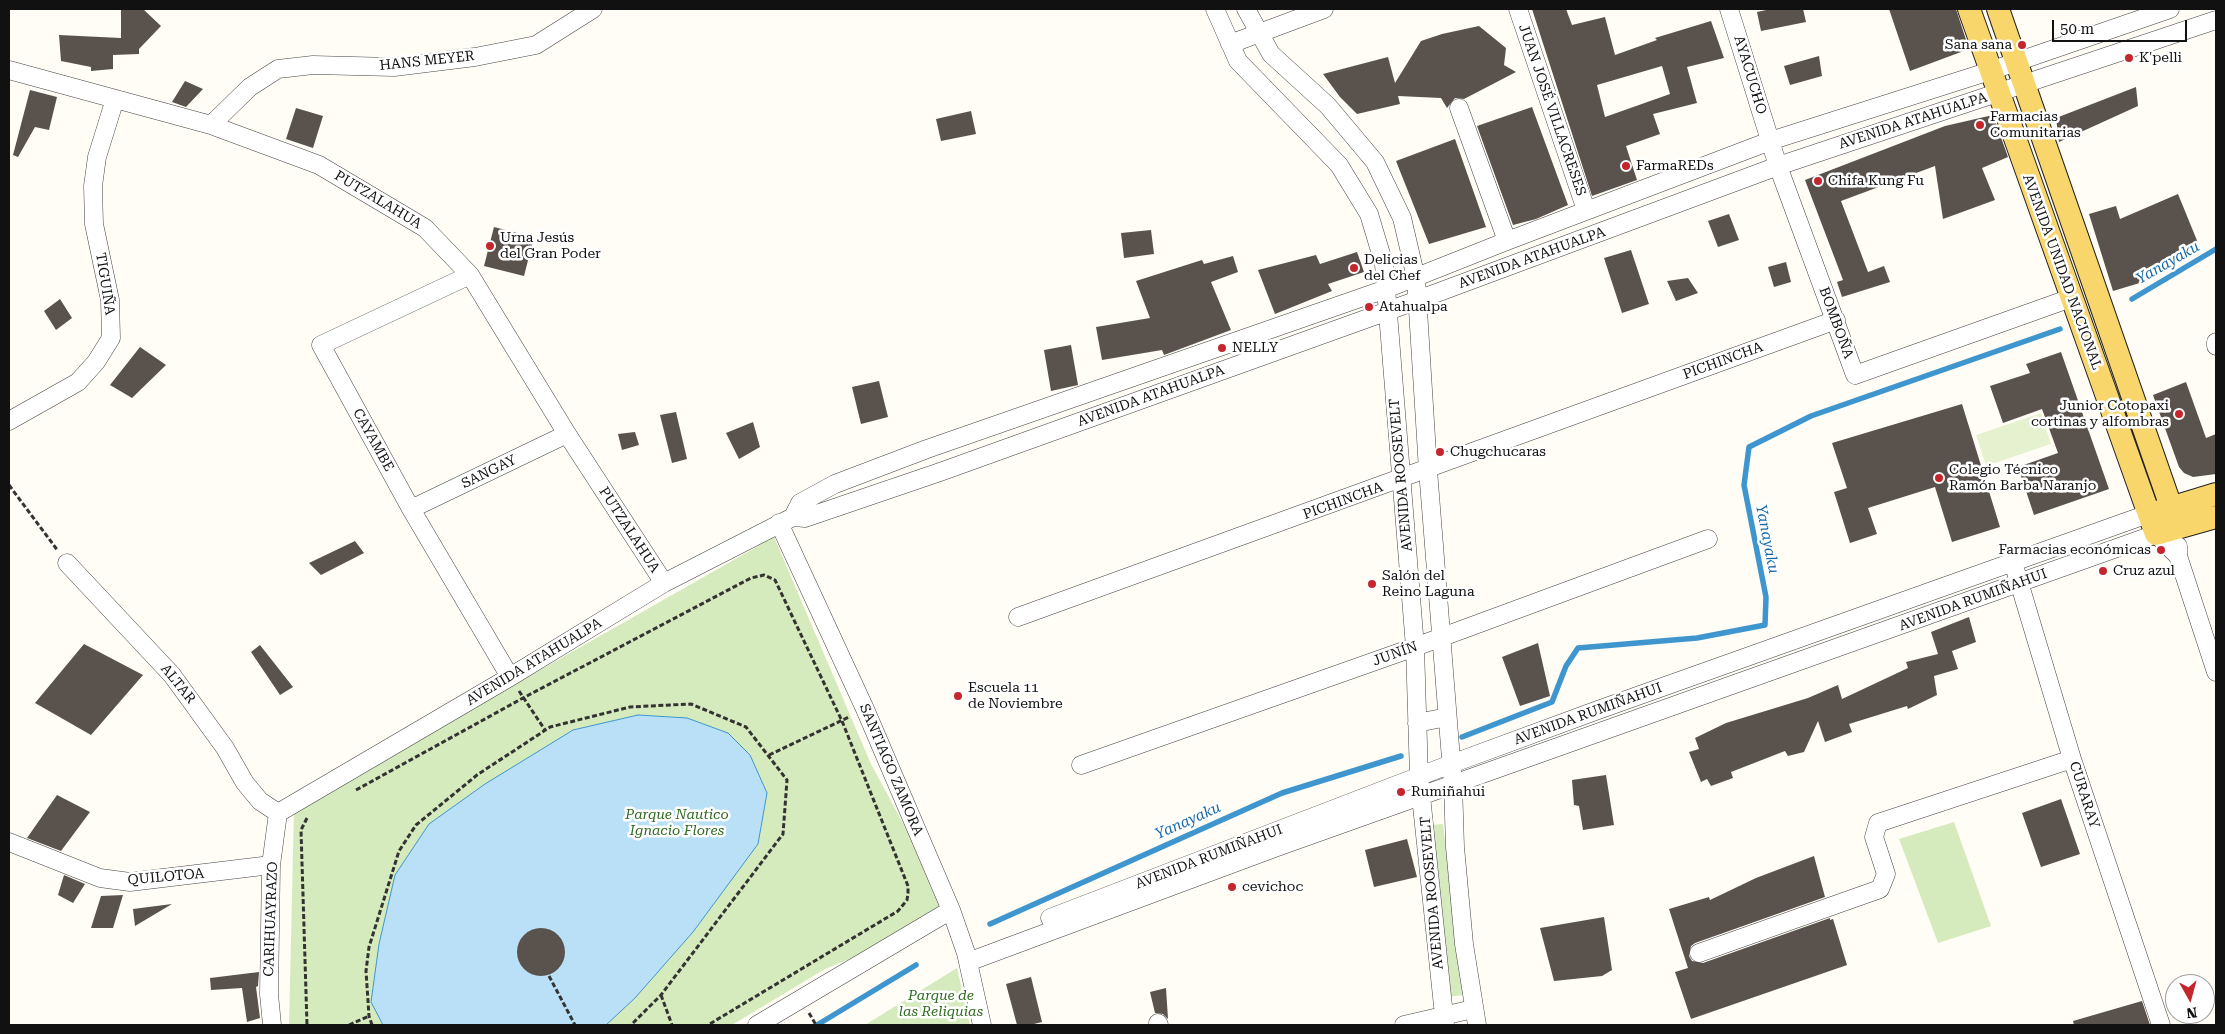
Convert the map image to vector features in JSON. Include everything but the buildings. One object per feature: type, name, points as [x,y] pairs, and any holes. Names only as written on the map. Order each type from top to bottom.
[{"type":"main road","name":"AVENIDA UNIDAD NACIONAL","points":[[1968,9],[2152,524]]},
{"type":"main road","name":"AVENIDA UNIDAD NACIONAL","points":[[1998,9],[2174,517]]},
{"type":"main road","name":"AVENIDA RUMIÑAHUI","points":[[2152,524],[2174,517],[2216,494]]},
{"type":"main road","name":"AVENIDA RUMIÑAHUI","points":[[2174,517],[2216,517]]},
{"type":"street","name":"HANS MEYER","points":[[211,125],[250,87],[278,70],[313,65],[394,67],[475,57],[536,45],[593,9]]},
{"type":"street","name":"AVENIDA ROOSEVELT","points":[[1215,9],[1238,61],[1339,165],[1368,214],[1384,264],[1414,647],[1419,777],[1444,1021]]},
{"type":"street","name":"AVENIDA ROOSEVELT","points":[[1246,9],[1271,54],[1328,106],[1374,162],[1402,218],[1416,278],[1440,637],[1452,764],[1455,847],[1475,1017]]},
{"type":"street","points":[[1230,44],[1324,9]]},
{"type":"street","name":"JUAN JOSÉ VILLACRESES","points":[[1518,9],[1586,210]]},
{"type":"street","name":"AYACUCHO","points":[[1729,9],[1770,140]]},
{"type":"street","name":"AVENIDA ATAHUALPA","points":[[786,520],[800,503],[835,484],[946,442],[1386,289],[1770,140],[1990,71],[2170,9]]},
{"type":"street","name":"AVENIDA ATAHUALPA","points":[[278,813],[510,677],[664,583],[786,520],[813,516],[940,472],[1388,312],[1778,166],[2216,20]]},
{"type":"street","name":"PUTZALAHUA","points":[[9,70],[211,125],[318,165],[425,228],[470,275],[567,434],[664,583]]},
{"type":"street","name":"TIGUIÑA","points":[[9,421],[78,382],[96,362],[111,338],[110,300],[94,224],[93,193],[97,157],[115,99]]},
{"type":"street","points":[[1459,108],[1507,241]]},
{"type":"street","name":"BOMBOÑA","points":[[1770,140],[1856,375],[2071,298]]},
{"type":"street","name":"CAYAMBE","points":[[470,275],[321,344],[411,509],[510,677]]},
{"type":"street","name":"PICHINCHA","points":[[1018,617],[1428,470],[1836,320]]},
{"type":"street","name":"SANGAY","points":[[411,509],[567,434]]},
{"type":"street","points":[[2174,517],[2178,556],[2216,672]]},
{"type":"street","name":"SANTIAGO ZAMORA","points":[[786,520],[952,913],[967,955],[982,1025]]},
{"type":"street","points":[[2152,524],[2178,556]]},
{"type":"street","name":"AVENIDA RUMIÑAHUI","points":[[967,955],[1274,840],[1419,777],[1598,710],[2013,562],[2152,524]]},
{"type":"street","name":"AVENIDA RUMIÑAHUI","points":[[1274,840],[1422,796],[2019,583],[2152,524]]},
{"type":"street","name":"JUNÍN","points":[[1081,765],[1414,647],[1708,539]]},
{"type":"street","name":"CURARAY","points":[[2013,562],[2072,759],[2161,1025]]},
{"type":"street","name":"ALTAR","points":[[67,563],[172,675],[225,748],[245,782],[260,801],[278,813]]},
{"type":"street","points":[[1866,615],[1873,635]]},
{"type":"street","points":[[1742,658],[1750,678]]},
{"type":"street","points":[[1598,710],[1605,730]]},
{"type":"street","points":[[1417,723],[1447,717]]},
{"type":"street","points":[[1699,953],[1880,889],[1886,874],[1874,837],[1878,823],[2072,759]]},
{"type":"street","name":"CARIHUAYRAZO","points":[[272,1025],[269,994],[271,865],[278,813]]},
{"type":"street","name":"QUILOTOA","points":[[9,842],[100,878],[130,882],[271,865]]},
{"type":"street","points":[[757,1025],[952,913]]},
{"type":"street","points":[[1404,1025],[1475,1017]]},
{"type":"path","points":[[9,485],[67,563]]},
{"type":"path","points":[[352,792],[523,698],[751,578],[764,575],[775,580],[842,721],[908,886],[907,900],[898,911],[708,1025]]},
{"type":"path","points":[[510,677],[545,730]]},
{"type":"path","points":[[372,1025],[369,1016],[366,971],[369,947],[400,851],[416,825],[450,796],[498,761],[550,727],[630,707],[691,704],[746,727],[787,780],[783,834],[661,995],[631,1025]]},
{"type":"path","points":[[769,756],[865,709]]},
{"type":"path","points":[[307,1025],[301,830],[304,820],[309,816]]},
{"type":"path","points":[[549,976],[575,1025]]},
{"type":"path","points":[[661,995],[672,1025]]},
{"type":"path","points":[[809,1012],[816,1025]]},
{"type":"path","points":[[349,1025],[369,1016]]},
{"type":"green space","points":[[2041,413],[2051,444],[1986,466],[1976,435]]},
{"type":"green space","name":"Parque Nautico Ignacio Flores","points":[[774,537],[871,764],[953,916],[825,969],[732,1025],[289,1025],[294,810]]},
{"type":"green space","points":[[1954,822],[1991,926],[1938,943],[1899,839]]},
{"type":"green space","points":[[1443,824],[1464,995],[1447,997],[1431,825]]},
{"type":"green space","name":"Parque de las Reliquias","points":[[957,968],[970,1025],[865,1025]]},
{"type":"water","name":"Parque Nautico Ignacio Flores","points":[[638,715],[687,718],[728,733],[750,755],[767,793],[758,844],[693,932],[635,998],[606,1025],[383,1025],[371,1002],[379,944],[395,875],[429,824],[485,784],[573,730]]},
{"type":"waterway","name":"Yanayaku","points":[[2132,299],[2216,249]]},
{"type":"waterway","name":"Yanayaku","points":[[1462,737],[1552,702],[1566,666],[1578,648],[1697,638],[1765,625],[1766,597],[1744,485],[1749,447],[1811,416],[2060,329]]},
{"type":"waterway","name":"Yanayaku","points":[[990,924],[1282,793],[1401,756]]},
{"type":"waterway","name":"Yanayaku","points":[[817,1025],[916,965]]},
{"type":"place","name":"Sana sana","points":[[2022,45]]},
{"type":"place","name":"K'pelli","points":[[2129,58]]},
{"type":"place","name":"Farmacias Comunitarias","points":[[1980,125]]},
{"type":"place","name":"FarmaREDs","points":[[1626,166]]},
{"type":"place","name":"Chifa Kung Fu","points":[[1818,181]]},
{"type":"place","name":"Urna Jesús del Gran Poder","points":[[490,246]]},
{"type":"place","name":"Delicias del Chef","points":[[1354,268]]},
{"type":"place","name":"Atahualpa","points":[[1369,307]]},
{"type":"place","name":"NELLY","points":[[1222,348]]},
{"type":"place","name":"Junior Cotopaxi cortinas y alfombras","points":[[2179,414]]},
{"type":"place","name":"Chugchucaras","points":[[1440,452]]},
{"type":"place","name":"Colegio Técnico Ramón Barba Naranjo","points":[[1939,478]]},
{"type":"place","name":"Farmacias económicas","points":[[2161,550]]},
{"type":"place","name":"Cruz azul","points":[[2103,571]]},
{"type":"place","name":"Salón del Reino Laguna","points":[[1372,584]]},
{"type":"place","name":"Escuela 11 de Noviembre","points":[[958,696]]},
{"type":"place","name":"Rumiñahui","points":[[1401,792]]},
{"type":"place","name":"cevichoc","points":[[1232,887]]}]
